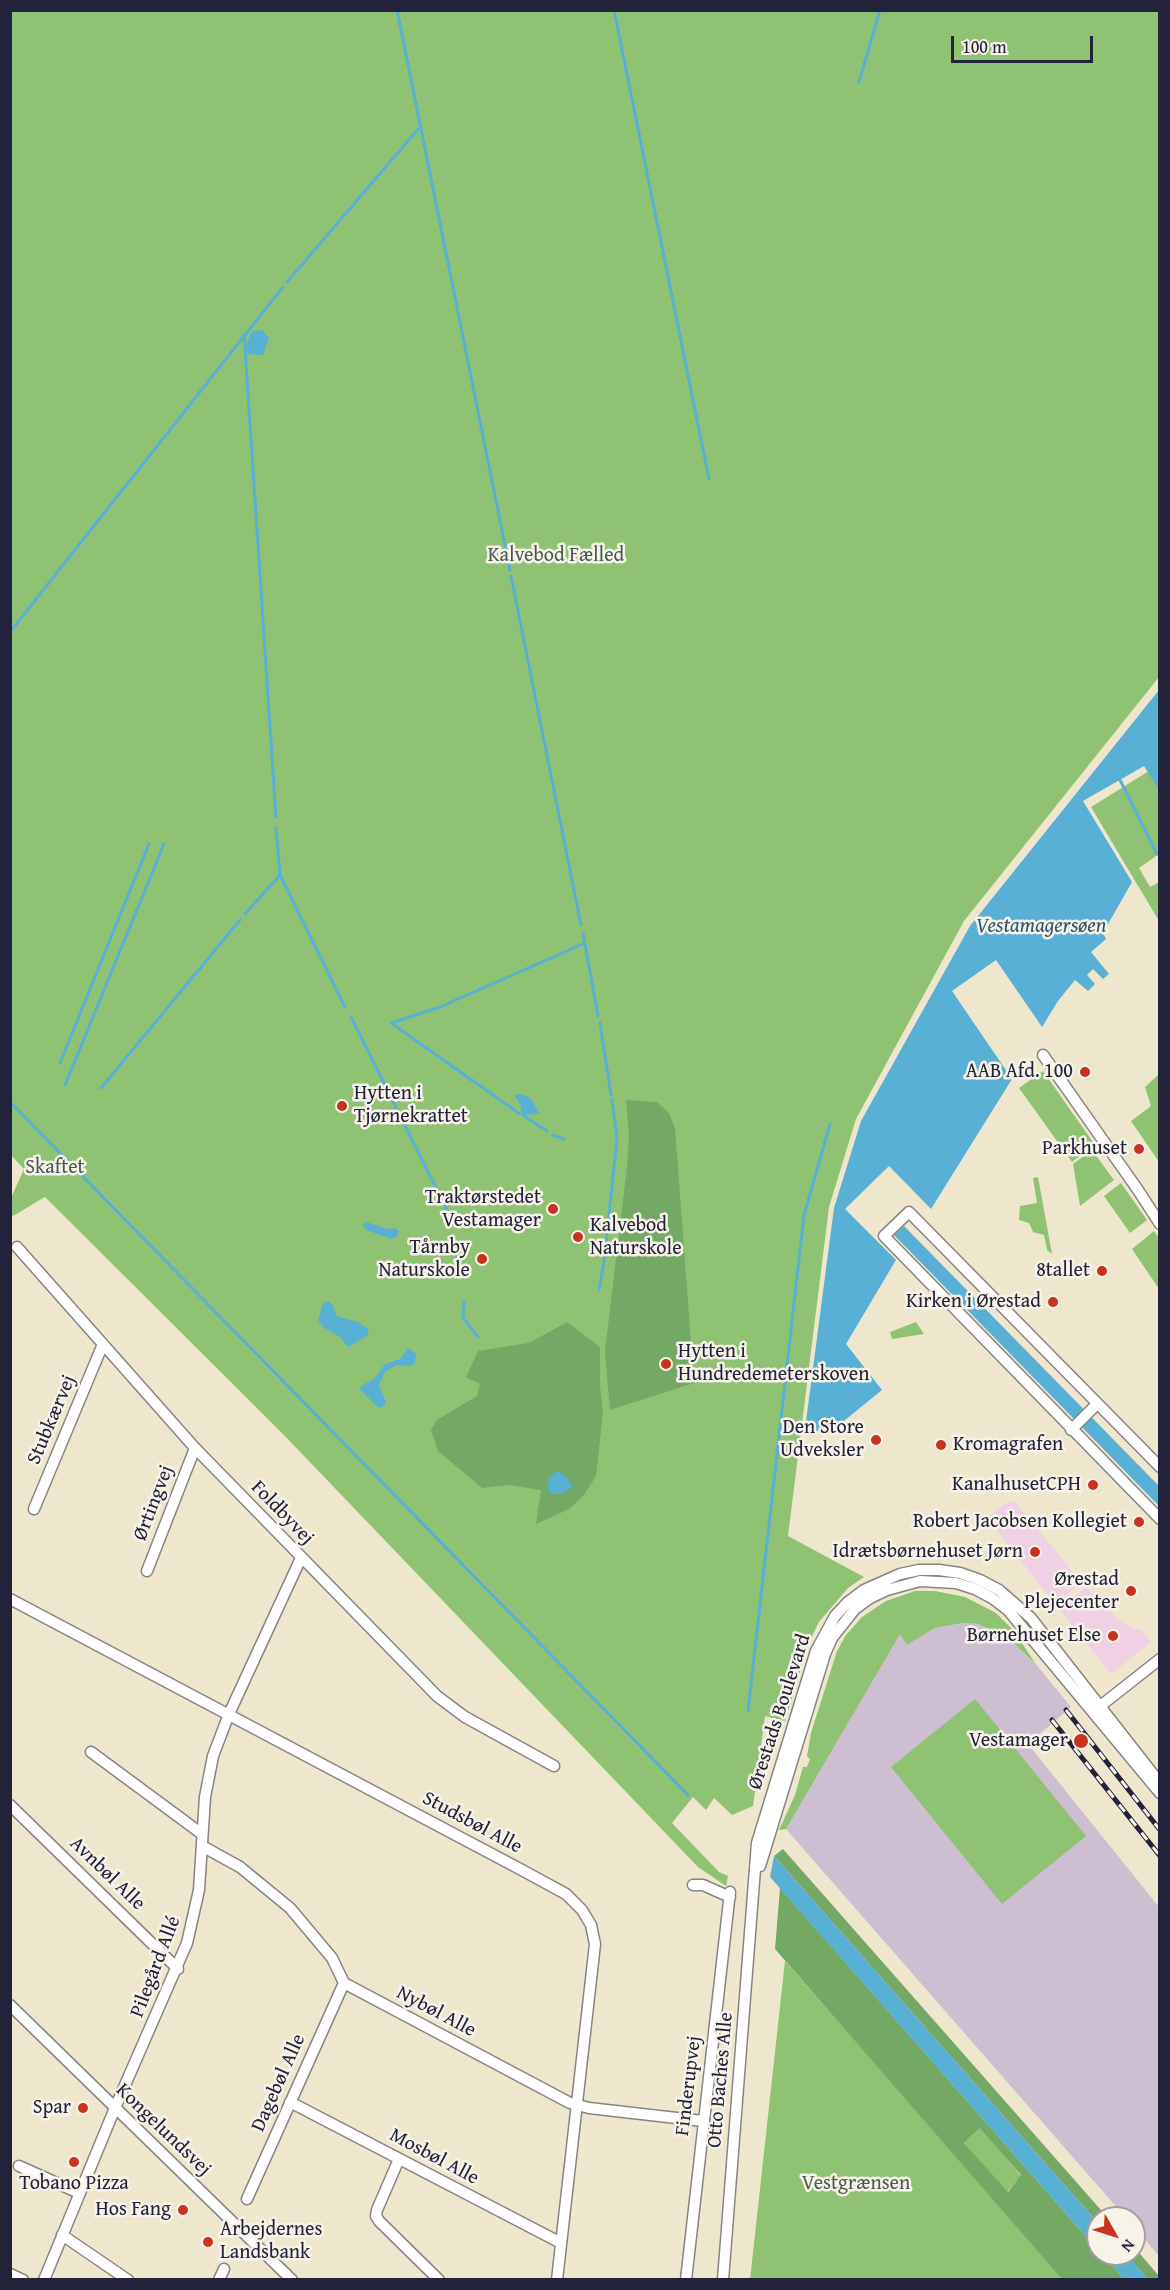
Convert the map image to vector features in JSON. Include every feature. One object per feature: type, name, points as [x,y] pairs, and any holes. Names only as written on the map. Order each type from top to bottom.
[{"type":"street","points":[[1043,1055],[1158,1221]]},
{"type":"street","points":[[1160,1467],[1094,1407],[909,1212],[884,1236],[1160,1518]]},
{"type":"street","name":"Foldbyvej","points":[[17,1248],[195,1448],[437,1695],[465,1717],[554,1766]]},
{"type":"street","name":"Stubkærvej","points":[[34,1509],[103,1344]]},
{"type":"street","points":[[1073,1428],[1094,1407]]},
{"type":"street","name":"Ørtingvej","points":[[147,1571],[195,1448]]},
{"type":"street","name":"Pilegård Allé","points":[[44,2280],[115,2108],[178,1969],[195,1918],[200,1890],[205,1797],[213,1756],[229,1714],[301,1558]]},
{"type":"street","name":"Ørestads Boulevard","points":[[767,1826],[816,1651],[824,1633],[835,1617],[855,1596],[881,1580],[900,1574],[939,1570],[960,1573],[999,1590],[1030,1618],[1095,1709],[1160,1793]]},
{"type":"street","name":"Studsbøl Alle","points":[[10,1599],[566,1894],[582,1910],[591,1925],[595,1944],[557,2280]]},
{"type":"street","points":[[1095,1709],[1160,1659]]},
{"type":"street","name":"Ørestads Boulevard","points":[[1095,1709],[1160,1783]]},
{"type":"street","points":[[91,1752],[202,1834]]},
{"type":"street","name":"Avnbøl Alle","points":[[10,1805],[178,1969]]},
{"type":"street","name":"Otto Baches Alle","points":[[723,2280],[755,1860],[767,1826]]},
{"type":"street","points":[[201,1846],[240,1867],[290,1908],[332,1958],[344,1983]]},
{"type":"street","name":"Finderupvej","points":[[686,2280],[730,1895],[704,1885],[693,1885]]},
{"type":"street","name":"Nybøl Alle","points":[[344,1983],[576,2105],[703,2121]]},
{"type":"street","name":"Dagebøl Alle","points":[[247,2199],[344,1983]]},
{"type":"street","name":"Kongelundsvej","points":[[10,2005],[292,2280]]},
{"type":"street","name":"Mosbøl Alle","points":[[290,2102],[561,2243]]},
{"type":"street","points":[[399,2159],[376,2216],[439,2280]]},
{"type":"street","points":[[19,2166],[79,2193]]},
{"type":"street","points":[[62,2235],[128,2280]]},
{"type":"street","points":[[219,2280],[224,2269]]},
{"type":"street","points":[[10,2274],[23,2280]]},
{"type":"shaded area","name":"Idrætsbørnehuset Jørn","points":[[1014,1500],[1081,1582],[1056,1605],[987,1518],[1004,1504]]},
{"type":"shaded area","name":"Børnehuset Else","points":[[1086,1587],[1118,1619],[1131,1628],[1140,1629],[1151,1642],[1111,1674],[1059,1609]]},
{"type":"shaded area","points":[[963,1623],[978,1624],[1007,1637],[1035,1663],[1071,1707],[1028,1744],[1159,1907],[1159,2256],[1146,2241],[1146,2206],[1116,2206],[786,1829],[900,1633],[907,1645],[935,1628]]},
{"type":"green space","name":"Kalvebod Fælled","points":[[11,11],[1159,11],[1159,677],[964,921],[856,1119],[829,1207],[788,1536],[864,1577],[848,1588],[819,1622],[809,1642],[785,1721],[765,1716],[753,1806],[732,1815],[714,1798],[706,1810],[693,1797],[672,1823],[719,1872],[728,1876],[726,1886],[698,1867],[282,1433],[45,1197],[13,1216],[11,1214],[11,1198],[24,1169],[11,1155]]},
{"type":"green space","points":[[1149,771],[1159,790],[1159,854],[1139,868],[1150,887],[1159,882],[1159,921],[1091,807]]},
{"type":"green space","points":[[1043,1071],[1095,1145],[1072,1162],[1019,1088]]},
{"type":"green space","points":[[1159,1074],[1159,1162],[1131,1121],[1151,1106],[1145,1087]]},
{"type":"green space","points":[[626,1100],[657,1102],[669,1113],[675,1128],[694,1383],[610,1410],[605,1351],[627,1167],[629,1135]]},
{"type":"green space","points":[[1092,1150],[1114,1180],[1080,1206],[1073,1164]]},
{"type":"green space","points":[[1038,1177],[1052,1254],[1047,1250],[1044,1235],[1033,1232],[1029,1223],[1019,1220],[1020,1206],[1037,1203],[1033,1178]]},
{"type":"green space","points":[[1121,1183],[1147,1220],[1130,1233],[1104,1196]]},
{"type":"green space","points":[[1154,1231],[1159,1238],[1159,1289],[1132,1249]]},
{"type":"green space","points":[[567,1322],[600,1347],[603,1413],[596,1476],[583,1496],[569,1509],[536,1524],[541,1490],[509,1485],[482,1488],[438,1451],[431,1430],[437,1420],[477,1396],[480,1384],[466,1377],[478,1351],[529,1343]]},
{"type":"green space","points":[[916,1322],[924,1334],[892,1339],[890,1332]]},
{"type":"green space","points":[[915,1591],[935,1591],[965,1597],[996,1613],[1014,1631],[1035,1663],[1007,1637],[978,1624],[963,1623],[935,1628],[907,1645],[900,1634],[786,1829],[779,1830],[795,1795],[803,1767],[807,1767],[810,1759],[807,1756],[811,1733],[837,1651],[846,1635],[862,1617],[886,1601]]},
{"type":"green space","points":[[975,1699],[1086,1836],[1002,1904],[891,1767]]},
{"type":"green space","points":[[783,1849],[1097,2206],[1086,2206],[1086,2209],[774,1856]]},
{"type":"green space","points":[[780,1888],[1086,2236],[1086,2266],[1113,2266],[1124,2279],[1062,2279],[775,1949]],"holes":[[[980,2128],[1021,2175],[1008,2192],[964,2143]]]},
{"type":"green space","name":"Vestgrænsen","points":[[785,1961],[997,2202],[1063,2279],[750,2280]]},
{"type":"green space","points":[[981,2127],[1021,2176],[1007,2192],[964,2143]]},
{"type":"green space","points":[[1146,2261],[1159,2276],[1159,2279],[1148,2279],[1136,2266],[1146,2266]]},
{"type":"water","points":[[262,330],[269,338],[263,355],[247,354],[245,347],[252,331]]},
{"type":"water","name":"Vestamagersøen","points":[[1159,690],[1159,790],[1144,766],[1083,801],[1132,882],[1103,933],[1106,939],[1091,952],[1109,974],[1103,979],[1093,969],[1087,975],[1095,984],[1088,991],[1075,980],[1058,1001],[1042,1027],[996,960],[952,991],[1012,1079],[931,1209],[889,1166],[845,1209],[896,1260],[846,1344],[882,1390],[829,1433],[805,1429],[834,1208],[861,1121],[970,926]]},
{"type":"water","points":[[518,1094],[531,1099],[539,1114],[521,1115],[521,1106],[514,1095]]},
{"type":"water","points":[[366,1222],[388,1229],[395,1228],[399,1231],[392,1239],[366,1230],[363,1225]]},
{"type":"water","points":[[904,1226],[1159,1486],[1159,1506],[894,1235]]},
{"type":"water","points":[[328,1301],[333,1305],[336,1316],[358,1322],[367,1328],[369,1333],[367,1336],[348,1347],[340,1337],[323,1327],[318,1320],[323,1303]]},
{"type":"water","points":[[408,1348],[416,1354],[415,1363],[410,1366],[396,1365],[385,1372],[379,1385],[386,1402],[381,1408],[376,1406],[360,1387],[375,1378],[385,1364],[400,1359]]},
{"type":"water","points":[[555,1472],[560,1472],[573,1487],[562,1494],[551,1494],[547,1487],[548,1480]]},
{"type":"water","points":[[774,1856],[1086,2209],[1086,2236],[770,1877]]},
{"type":"water","points":[[1113,2266],[1136,2266],[1148,2279],[1124,2279]]},
{"type":"waterway","points":[[397,10],[510,570]]},
{"type":"waterway","points":[[614,10],[709,479]]},
{"type":"waterway","points":[[859,82],[880,10]]},
{"type":"waterway","points":[[287,282],[420,127]]},
{"type":"waterway","points":[[10,632],[283,287]]},
{"type":"waterway","points":[[244,334],[276,817]]},
{"type":"waterway","points":[[511,576],[581,925]]},
{"type":"waterway","points":[[1120,780],[1157,854]]},
{"type":"waterway","points":[[276,828],[280,875],[345,1007]]},
{"type":"waterway","points":[[60,1063],[149,844]]},
{"type":"waterway","points":[[65,1085],[164,844]]},
{"type":"waterway","points":[[245,914],[280,875]]},
{"type":"waterway","points":[[101,1088],[240,920]]},
{"type":"waterway","points":[[583,933],[598,1016]]},
{"type":"waterway","points":[[391,1023],[440,1007],[585,943]]},
{"type":"waterway","points":[[351,1017],[450,1216]]},
{"type":"waterway","points":[[391,1023],[520,1114]]},
{"type":"waterway","points":[[600,1023],[611,1095]]},
{"type":"waterway","points":[[606,1243],[617,1139],[612,1099]]},
{"type":"waterway","points":[[10,1102],[688,1795]]},
{"type":"waterway","points":[[524,1116],[547,1131]]},
{"type":"waterway","points":[[748,1711],[804,1215],[830,1124]]},
{"type":"waterway","points":[[553,1135],[564,1139]]},
{"type":"waterway","points":[[599,1290],[605,1256]]},
{"type":"waterway","points":[[464,1301],[463,1318],[478,1337]]},
{"type":"railway","points":[[1066,1710],[1160,1830]]},
{"type":"railway","points":[[1052,1720],[1160,1856]]},
{"type":"place","name":"AAB Afd. 100","points":[[1085,1072]]},
{"type":"place","name":"Hytten i Tjørnekrattet","points":[[342,1106]]},
{"type":"place","name":"Parkhuset","points":[[1139,1149]]},
{"type":"place","name":"Traktørstedet Vestamager","points":[[553,1209]]},
{"type":"place","name":"Kalvebod Naturskole","points":[[578,1237]]},
{"type":"place","name":"Tårnby Naturskole","points":[[482,1259]]},
{"type":"place","name":"8tallet","points":[[1102,1271]]},
{"type":"place","name":"Kirken i Ørestad","points":[[1053,1302]]},
{"type":"place","name":"Hytten i Hundredemeterskoven","points":[[666,1364]]},
{"type":"place","name":"Den Store Udveksler","points":[[876,1440]]},
{"type":"place","name":"Kromagrafen","points":[[941,1445]]},
{"type":"place","name":"KanalhusetCPH","points":[[1093,1485]]},
{"type":"place","name":"Robert Jacobsen Kollegiet","points":[[1139,1522]]},
{"type":"place","name":"Idrætsbørnehuset Jørn","points":[[1035,1552]]},
{"type":"place","name":"Ørestad Plejecenter","points":[[1131,1591]]},
{"type":"place","name":"Børnehuset Else","points":[[1113,1636]]},
{"type":"place","name":"Vestamager","points":[[1081,1741]]},
{"type":"place","name":"Spar","points":[[83,2108]]},
{"type":"place","name":"Tobano Pizza","points":[[74,2162]]},
{"type":"place","name":"Hos Fang","points":[[183,2210]]},
{"type":"place","name":"Arbejdernes Landsbank","points":[[208,2242]]},
{"type":"park label","name":"Skaftet","points":[[55,1168]]}]
